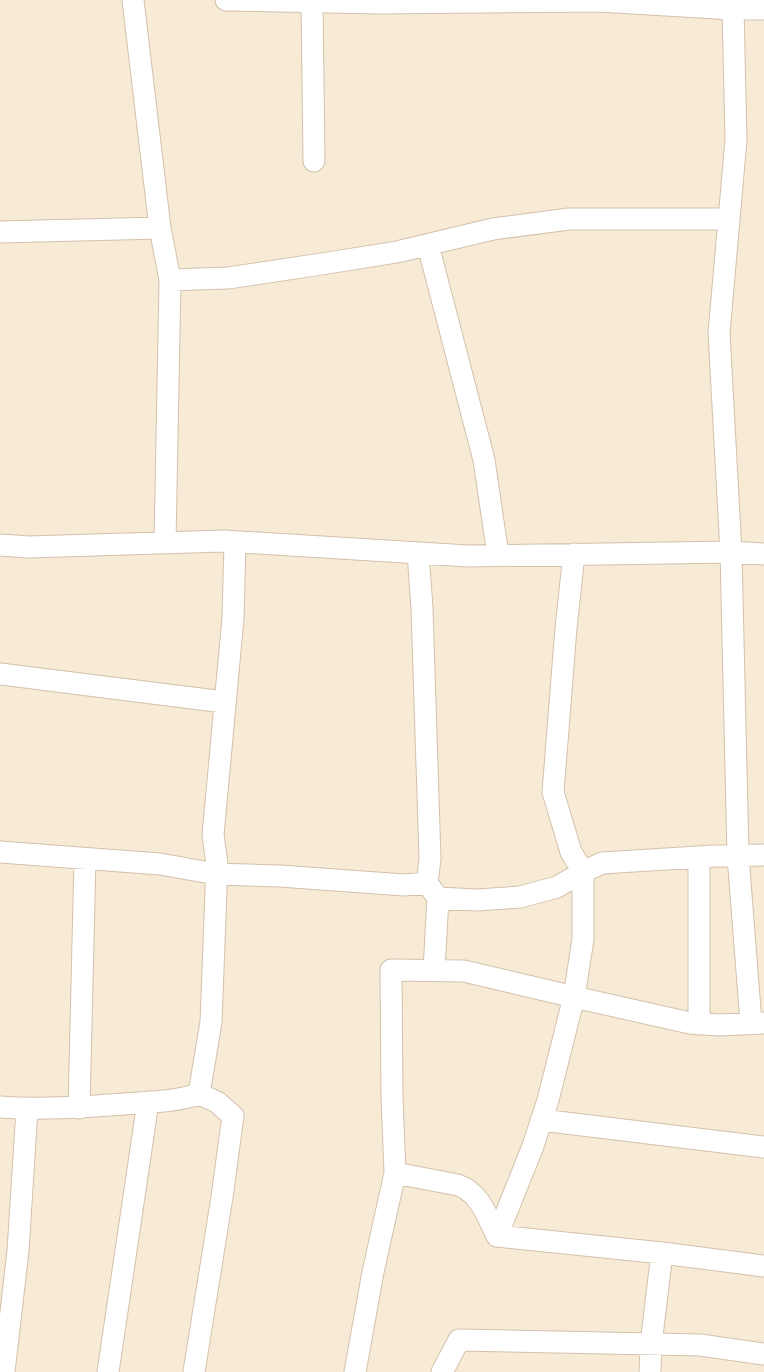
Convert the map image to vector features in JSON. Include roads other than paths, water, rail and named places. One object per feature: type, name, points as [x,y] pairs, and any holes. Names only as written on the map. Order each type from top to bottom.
[{"type":"street","points":[[133,0],[160,228],[170,280],[165,543]]},
{"type":"street","points":[[226,0],[598,1],[764,9]]},
{"type":"street","points":[[312,2],[314,161]]},
{"type":"street","points":[[355,1372],[395,1173],[391,1097],[391,970],[464,971],[699,1024],[719,1026],[757,1023],[738,856],[731,552],[719,333],[736,140],[733,9]]},
{"type":"street","points":[[170,280],[228,278],[397,253],[494,229],[569,219],[729,219]]},
{"type":"street","points":[[0,232],[160,228]]},
{"type":"street","points":[[428,245],[484,460],[498,555]]},
{"type":"street","points":[[0,545],[29,547],[235,542],[468,556],[731,552],[764,554]]},
{"type":"street","points":[[199,1094],[211,1022],[217,864],[213,835],[233,618],[235,542]]},
{"type":"street","points":[[418,553],[434,970]]},
{"type":"street","points":[[497,1236],[541,1120],[574,997],[583,939],[583,872],[571,852],[554,792],[574,554]]},
{"type":"street","points":[[0,674],[224,702]]},
{"type":"street","points":[[0,852],[160,864],[216,874],[404,885],[477,901],[520,897],[557,887],[602,863],[764,855]]},
{"type":"street","points":[[699,857],[699,1024]]},
{"type":"street","points":[[79,1108],[85,859]]},
{"type":"street","points":[[0,1107],[79,1108],[183,1099],[199,1094],[218,1102],[233,1116],[194,1372]]},
{"type":"street","points":[[108,1372],[148,1102]]},
{"type":"street","points":[[4,1372],[9,1249],[27,1109]]},
{"type":"street","points":[[541,1120],[764,1146]]},
{"type":"street","points":[[395,1173],[468,1188],[478,1199],[497,1236]]},
{"type":"street","points":[[497,1236],[764,1266]]},
{"type":"street","points":[[650,1372],[662,1253]]},
{"type":"street","points":[[442,1372],[459,1340],[699,1345],[764,1354]]}]
